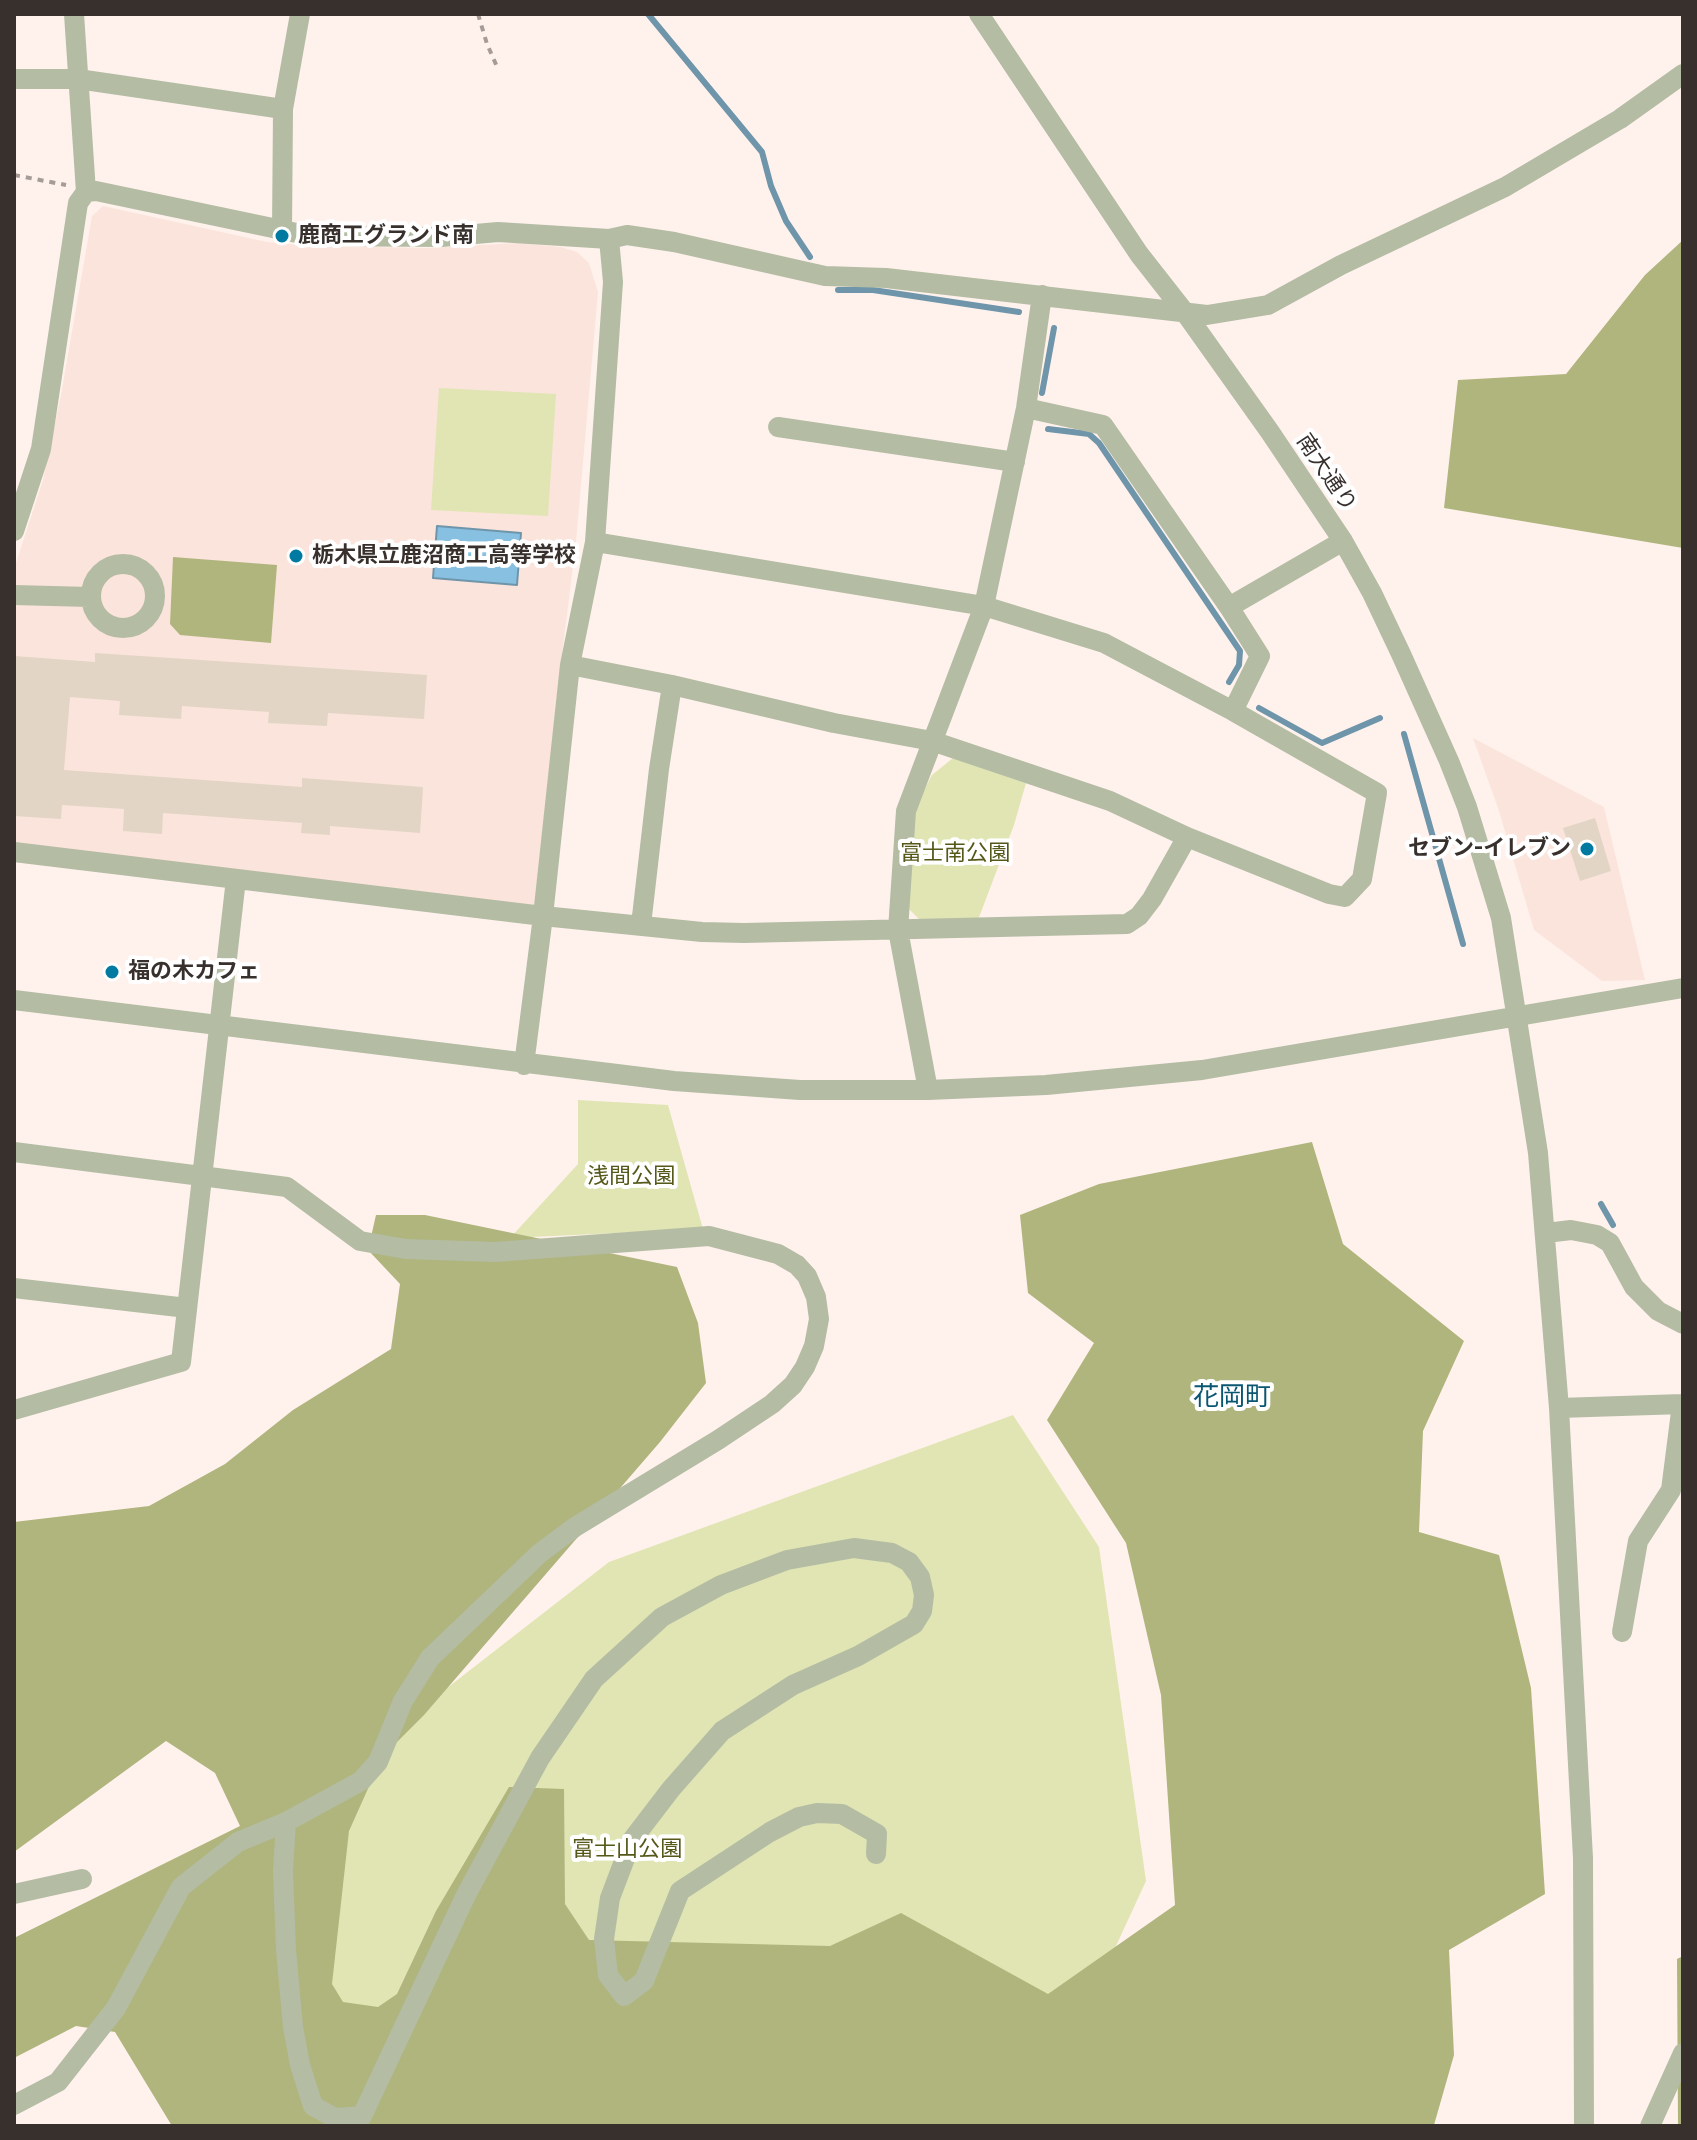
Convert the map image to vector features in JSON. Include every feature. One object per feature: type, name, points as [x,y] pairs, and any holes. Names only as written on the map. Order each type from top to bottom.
[{"type":"street","points":[[14,531],[41,449],[78,203],[86,192],[74,14]]},
{"type":"street","points":[[282,231],[283,109],[300,14]]},
{"type":"street","name":"南大通り","points":[[979,14],[1139,254],[1186,314],[1343,541],[1401,654],[1467,807],[1501,918],[1538,1153],[1559,1408],[1583,1858],[1584,2126]]},
{"type":"street","points":[[86,192],[96,191],[311,236],[441,237],[498,232],[609,239],[627,235],[674,242],[825,276],[886,278],[1207,315],[1268,305],[1341,265],[1505,187],[1620,119],[1683,74]]},
{"type":"street","points":[[14,79],[78,79],[283,109]]},
{"type":"street","points":[[524,1065],[570,665],[595,542],[613,282],[609,239]]},
{"type":"street","points":[[928,1090],[898,930],[906,811],[984,606],[1026,408],[1042,295]]},
{"type":"street","points":[[1026,408],[1103,425],[1229,607],[1260,656],[1233,711]]},
{"type":"street","points":[[778,427],[1015,462]]},
{"type":"street","points":[[1229,607],[1343,541]]},
{"type":"street","points":[[570,665],[834,723],[932,741],[1110,801],[1187,837],[1329,894],[1345,897],[1362,879],[1377,793],[1233,711],[1104,643],[984,606],[595,542]]},
{"type":"street","points":[[14,595],[90,597]]},
{"type":"street","points":[[641,925],[672,685]]},
{"type":"street","points":[[14,852],[543,916],[702,932],[898,930],[1127,924],[1139,916],[1152,899],[1187,837]]},
{"type":"street","points":[[14,1410],[181,1362],[236,879]]},
{"type":"street","points":[[14,1000],[674,1081],[784,1089],[928,1090],[1046,1085],[1202,1070],[1683,988]]},
{"type":"street","points":[[14,1152],[287,1187],[360,1241],[406,1249],[495,1252],[709,1236],[778,1254],[797,1265],[807,1276],[816,1297],[819,1319],[814,1346],[805,1367],[793,1385],[772,1404],[611,1504],[540,1553],[430,1658],[403,1701],[378,1762],[361,1781],[286,1822],[238,1842],[181,1887],[116,2008],[58,2082],[14,2105]]},
{"type":"street","points":[[1546,1233],[1571,1230],[1597,1235],[1610,1243],[1634,1287],[1658,1311],[1683,1324]]},
{"type":"street","points":[[14,1288],[187,1308]]},
{"type":"street","points":[[1559,1408],[1683,1404],[1671,1490],[1638,1541],[1622,1632]]},
{"type":"street","points":[[286,1822],[283,1871],[286,1950],[300,2065],[313,2106],[335,2118],[362,2116],[466,1895],[540,1758],[594,1679],[662,1617],[721,1585],[787,1560],[854,1548],[892,1553],[909,1562],[920,1577],[924,1595],[922,1611],[914,1624],[858,1656],[793,1685],[722,1731],[671,1789],[632,1840],[610,1898],[604,1939],[608,1975],[624,1996],[644,1981],[680,1891],[770,1832],[799,1817],[817,1813],[842,1814],[877,1834],[876,1854]]},
{"type":"street","points":[[14,1894],[82,1879]]},
{"type":"street","points":[[1650,2126],[1683,2053]]},
{"type":"path","points":[[478,14],[498,69]]},
{"type":"path","points":[[14,175],[66,185]]},
{"type":"shaded area","name":"栃木県立鹿沼商工高等学校","points":[[103,206],[267,242],[429,248],[518,243],[561,247],[577,252],[589,263],[598,292],[576,542],[556,703],[538,906],[14,843],[14,569],[43,480],[92,216]]},
{"type":"shaded area","points":[[1473,738],[1604,807],[1645,980],[1602,981],[1534,930],[1499,811]]},
{"type":"green space","points":[[1683,240],[1683,548],[1444,508],[1458,380],[1566,374],[1645,275]]},
{"type":"green space","points":[[439,388],[556,394],[548,516],[431,510]]},
{"type":"green space","points":[[173,557],[277,565],[271,643],[180,635],[170,624]]},
{"type":"green space","name":"富士南公園","points":[[953,758],[1026,783],[1014,825],[978,920],[920,920],[909,909],[911,825],[932,775]]},
{"type":"green space","name":"浅間公園","points":[[578,1100],[668,1105],[703,1229],[510,1238],[578,1164]]},
{"type":"green space","points":[[1312,1142],[1343,1244],[1464,1341],[1423,1431],[1419,1532],[1499,1555],[1531,1688],[1545,1894],[1449,1950],[1454,2055],[1434,2125],[172,2126],[115,2032],[76,2026],[14,2058],[14,1938],[240,1826],[215,1773],[166,1741],[14,1852],[14,1522],[149,1506],[225,1464],[293,1410],[391,1349],[400,1284],[368,1250],[376,1215],[425,1215],[677,1267],[698,1323],[706,1383],[660,1442],[424,1715],[393,1746],[375,1773],[349,1831],[332,1984],[343,2002],[378,2007],[397,1994],[436,1911],[509,1787],[564,1789],[565,1904],[589,1940],[830,1946],[901,1913],[1048,1994],[1175,1905],[1161,1695],[1126,1543],[1047,1420],[1094,1343],[1028,1293],[1020,1215],[1099,1184]]},
{"type":"green space","name":"富士山公園","points":[[1013,1415],[1099,1547],[1146,1881],[1074,2037],[363,2126],[285,1814],[609,1562]]},
{"type":"green space","points":[[1683,1956],[1683,2126],[1678,2126],[1677,1959]]},
{"type":"water","points":[[437,526],[521,533],[517,585],[433,578]]},
{"type":"building","points":[[95,653],[427,675],[424,719],[328,713],[327,726],[268,723],[269,712],[182,706],[181,719],[119,715],[120,701],[70,697],[64,770],[302,787],[302,778],[423,787],[420,833],[330,826],[330,835],[301,833],[302,823],[163,813],[162,834],[123,831],[124,809],[62,805],[61,819],[14,816],[14,656],[95,662]]},
{"type":"building","points":[[1595,818],[1611,871],[1580,881],[1563,828]]},
{"type":"waterway","points":[[648,14],[762,152],[771,186],[786,221],[810,257]]},
{"type":"waterway","points":[[838,290],[873,290],[1019,312]]},
{"type":"waterway","points":[[1042,393],[1054,328]]},
{"type":"waterway","points":[[1048,429],[1089,434],[1099,443],[1240,651],[1239,665],[1229,682]]},
{"type":"waterway","points":[[1259,708],[1322,743],[1380,718]]},
{"type":"waterway","points":[[1404,734],[1463,944]]},
{"type":"waterway","points":[[1601,1204],[1613,1225]]},
{"type":"place","name":"鹿商工グランド南","points":[[282,236]]},
{"type":"place","name":"栃木県立鹿沼商工高等学校","points":[[296,556]]},
{"type":"place","name":"セブン-イレブン","points":[[1587,849]]},
{"type":"place","name":"福の木カフェ","points":[[112,972]]},
{"type":"district","name":"花岡町","points":[[1232,1398]]}]
